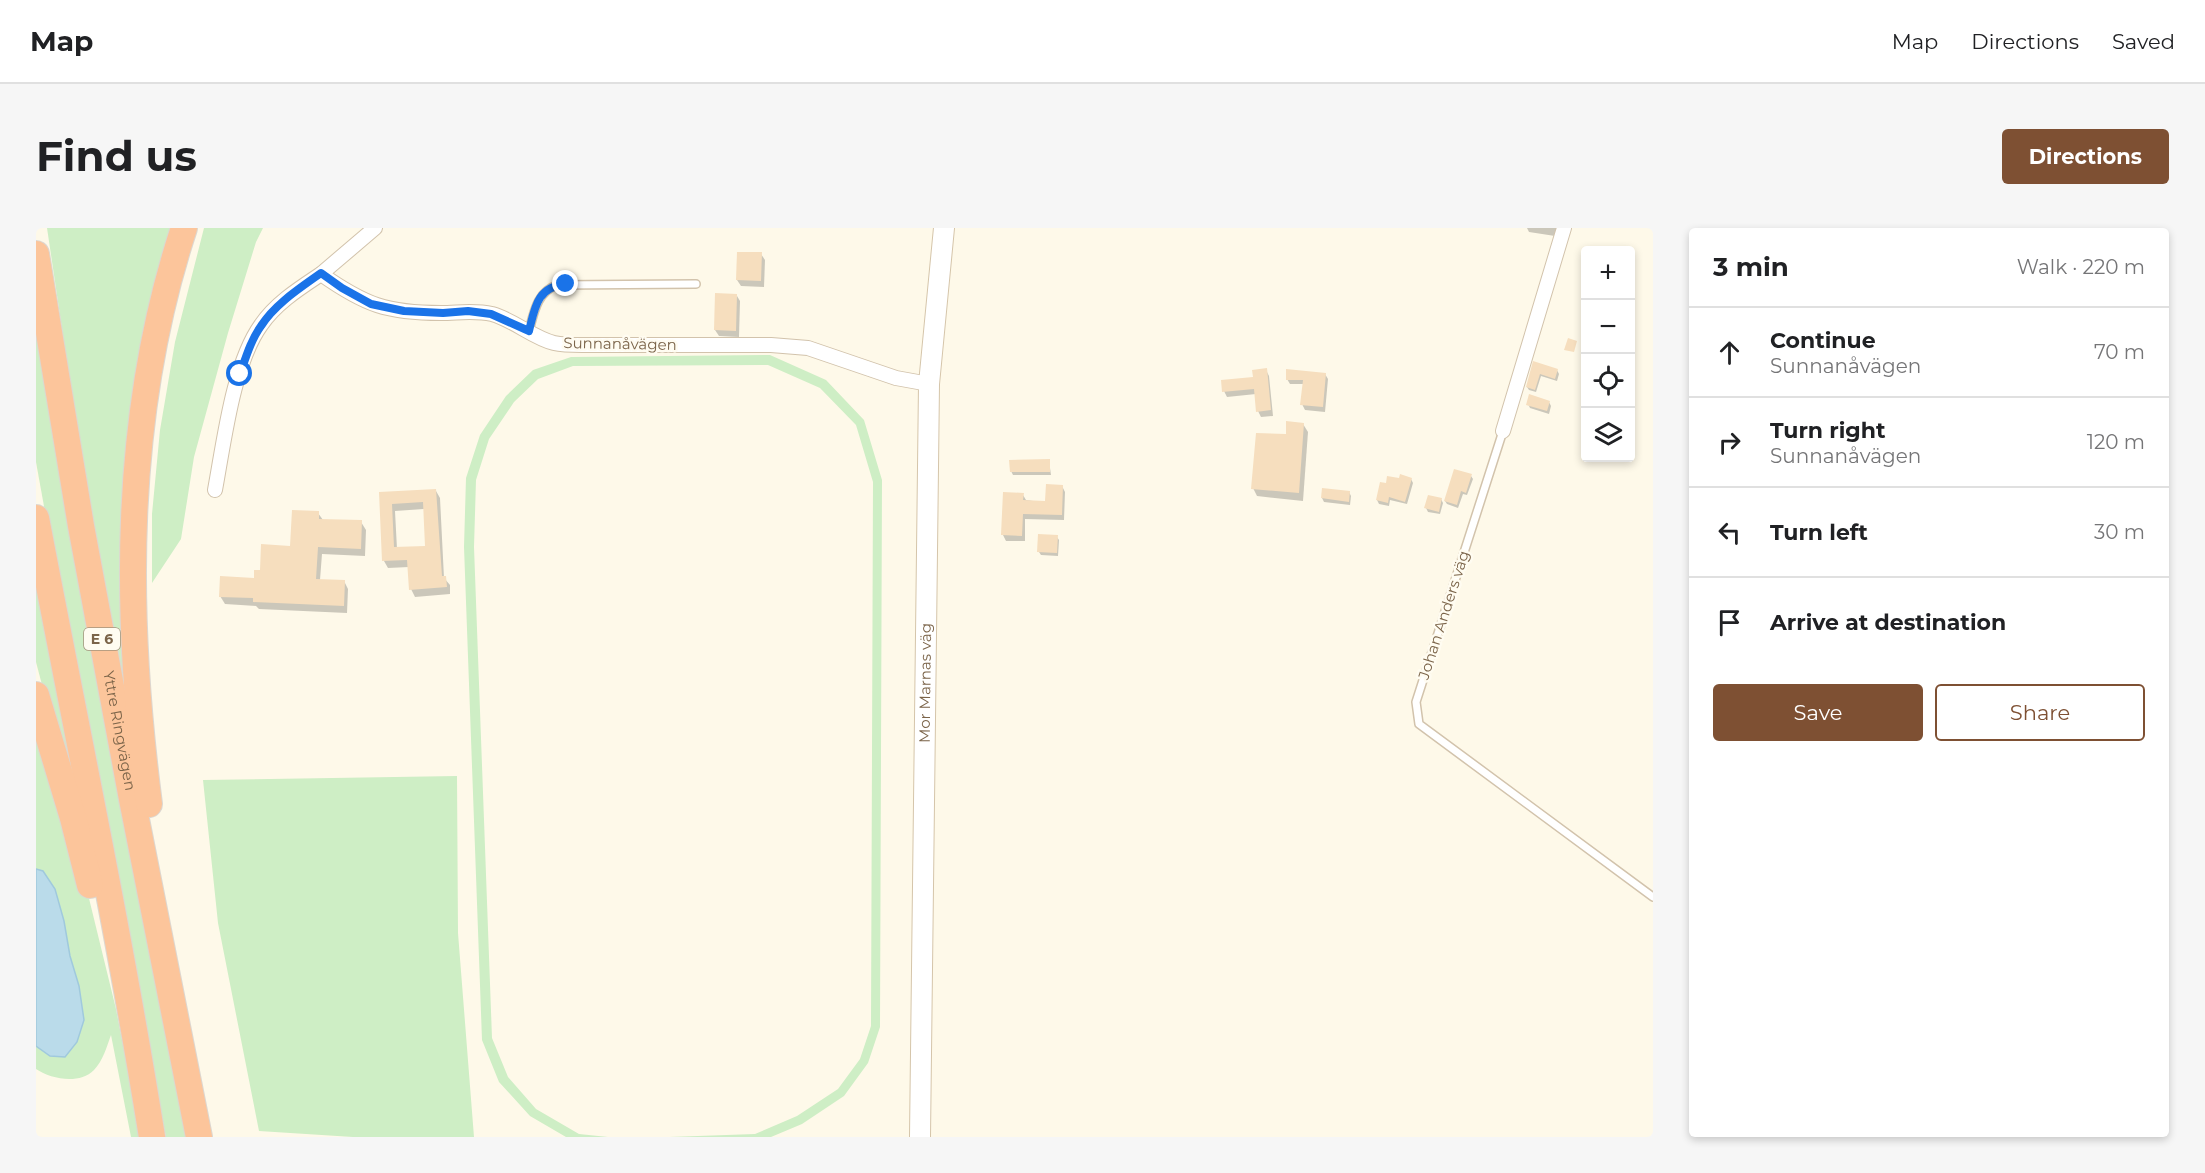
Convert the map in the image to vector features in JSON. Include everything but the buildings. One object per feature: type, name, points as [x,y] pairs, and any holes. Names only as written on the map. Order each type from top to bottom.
[{"type":"highway","points":[[177,1022],[144,765],[134,639],[133,553],[135,490],[148,374],[160,314],[184,228]]},
{"type":"highway","name":"Yttre Ringvägen","points":[[36,254],[81,526],[199,1137]]},
{"type":"highway","points":[[36,518],[67,687],[132,1010],[152,1137]]},
{"type":"highway","points":[[36,695],[73,818],[152,1137]]},
{"type":"street","points":[[215,490],[240,374],[251,343],[261,324],[278,306],[375,228]]},
{"type":"street","name":"Mor Marnas väg","points":[[920,1137],[929,384],[944,228]]},
{"type":"street","name":"Johan Anders väg","points":[[1503,431],[1564,228]]},
{"type":"street","name":"Sunnanåvägen","points":[[321,273],[371,304],[404,311],[443,313],[468,311],[491,314],[554,343],[771,345],[808,348],[896,378],[929,384]]},
{"type":"lane","points":[[529,331],[540,298],[550,287],[557,285],[696,284]]},
{"type":"lane","name":"Johan Anders väg","points":[[1503,431],[1416,702],[1419,724],[1653,897]]},
{"type":"green space","points":[[47,228],[174,228],[162,274],[131,732],[78,436]]},
{"type":"green space","points":[[204,228],[263,228],[256,242],[228,333],[194,457],[181,539],[152,583],[152,514],[160,430],[175,342]]},
{"type":"green space","points":[[36,320],[190,1137],[166,1137],[74,672],[36,462]]},
{"type":"green space","points":[[770,355],[826,380],[864,420],[882,480],[880,1027],[868,1063],[844,1096],[802,1124],[771,1137],[669,1137],[755,1134],[797,1116],[838,1089],[860,1059],[871,1026],[873,482],[856,425],[820,388],[768,365],[573,366],[538,379],[514,402],[489,439],[476,480],[474,547],[492,1038],[508,1077],[536,1109],[579,1134],[608,1137],[566,1137],[530,1116],[499,1082],[482,1040],[464,547],[466,478],[480,435],[506,396],[533,370],[571,357]]},
{"type":"green space","points":[[36,585],[80,814],[57,742],[36,662]]},
{"type":"green space","points":[[36,726],[74,837],[116,1009],[141,1137],[131,1137],[111,1035],[100,1062],[88,1075],[65,1079],[42,1073],[36,1069]]},
{"type":"green space","points":[[457,776],[458,933],[474,1137],[353,1137],[259,1131],[218,923],[203,780]]},
{"type":"water","points":[[36,869],[43,871],[55,889],[79,986],[84,1020],[77,1042],[65,1057],[50,1056],[36,1046]]},
{"type":"route","points":[[240,374],[251,343],[261,324],[278,306],[321,273],[371,304],[404,311],[443,313],[468,311],[491,314],[529,331],[540,298],[550,287],[566,284]]}]
